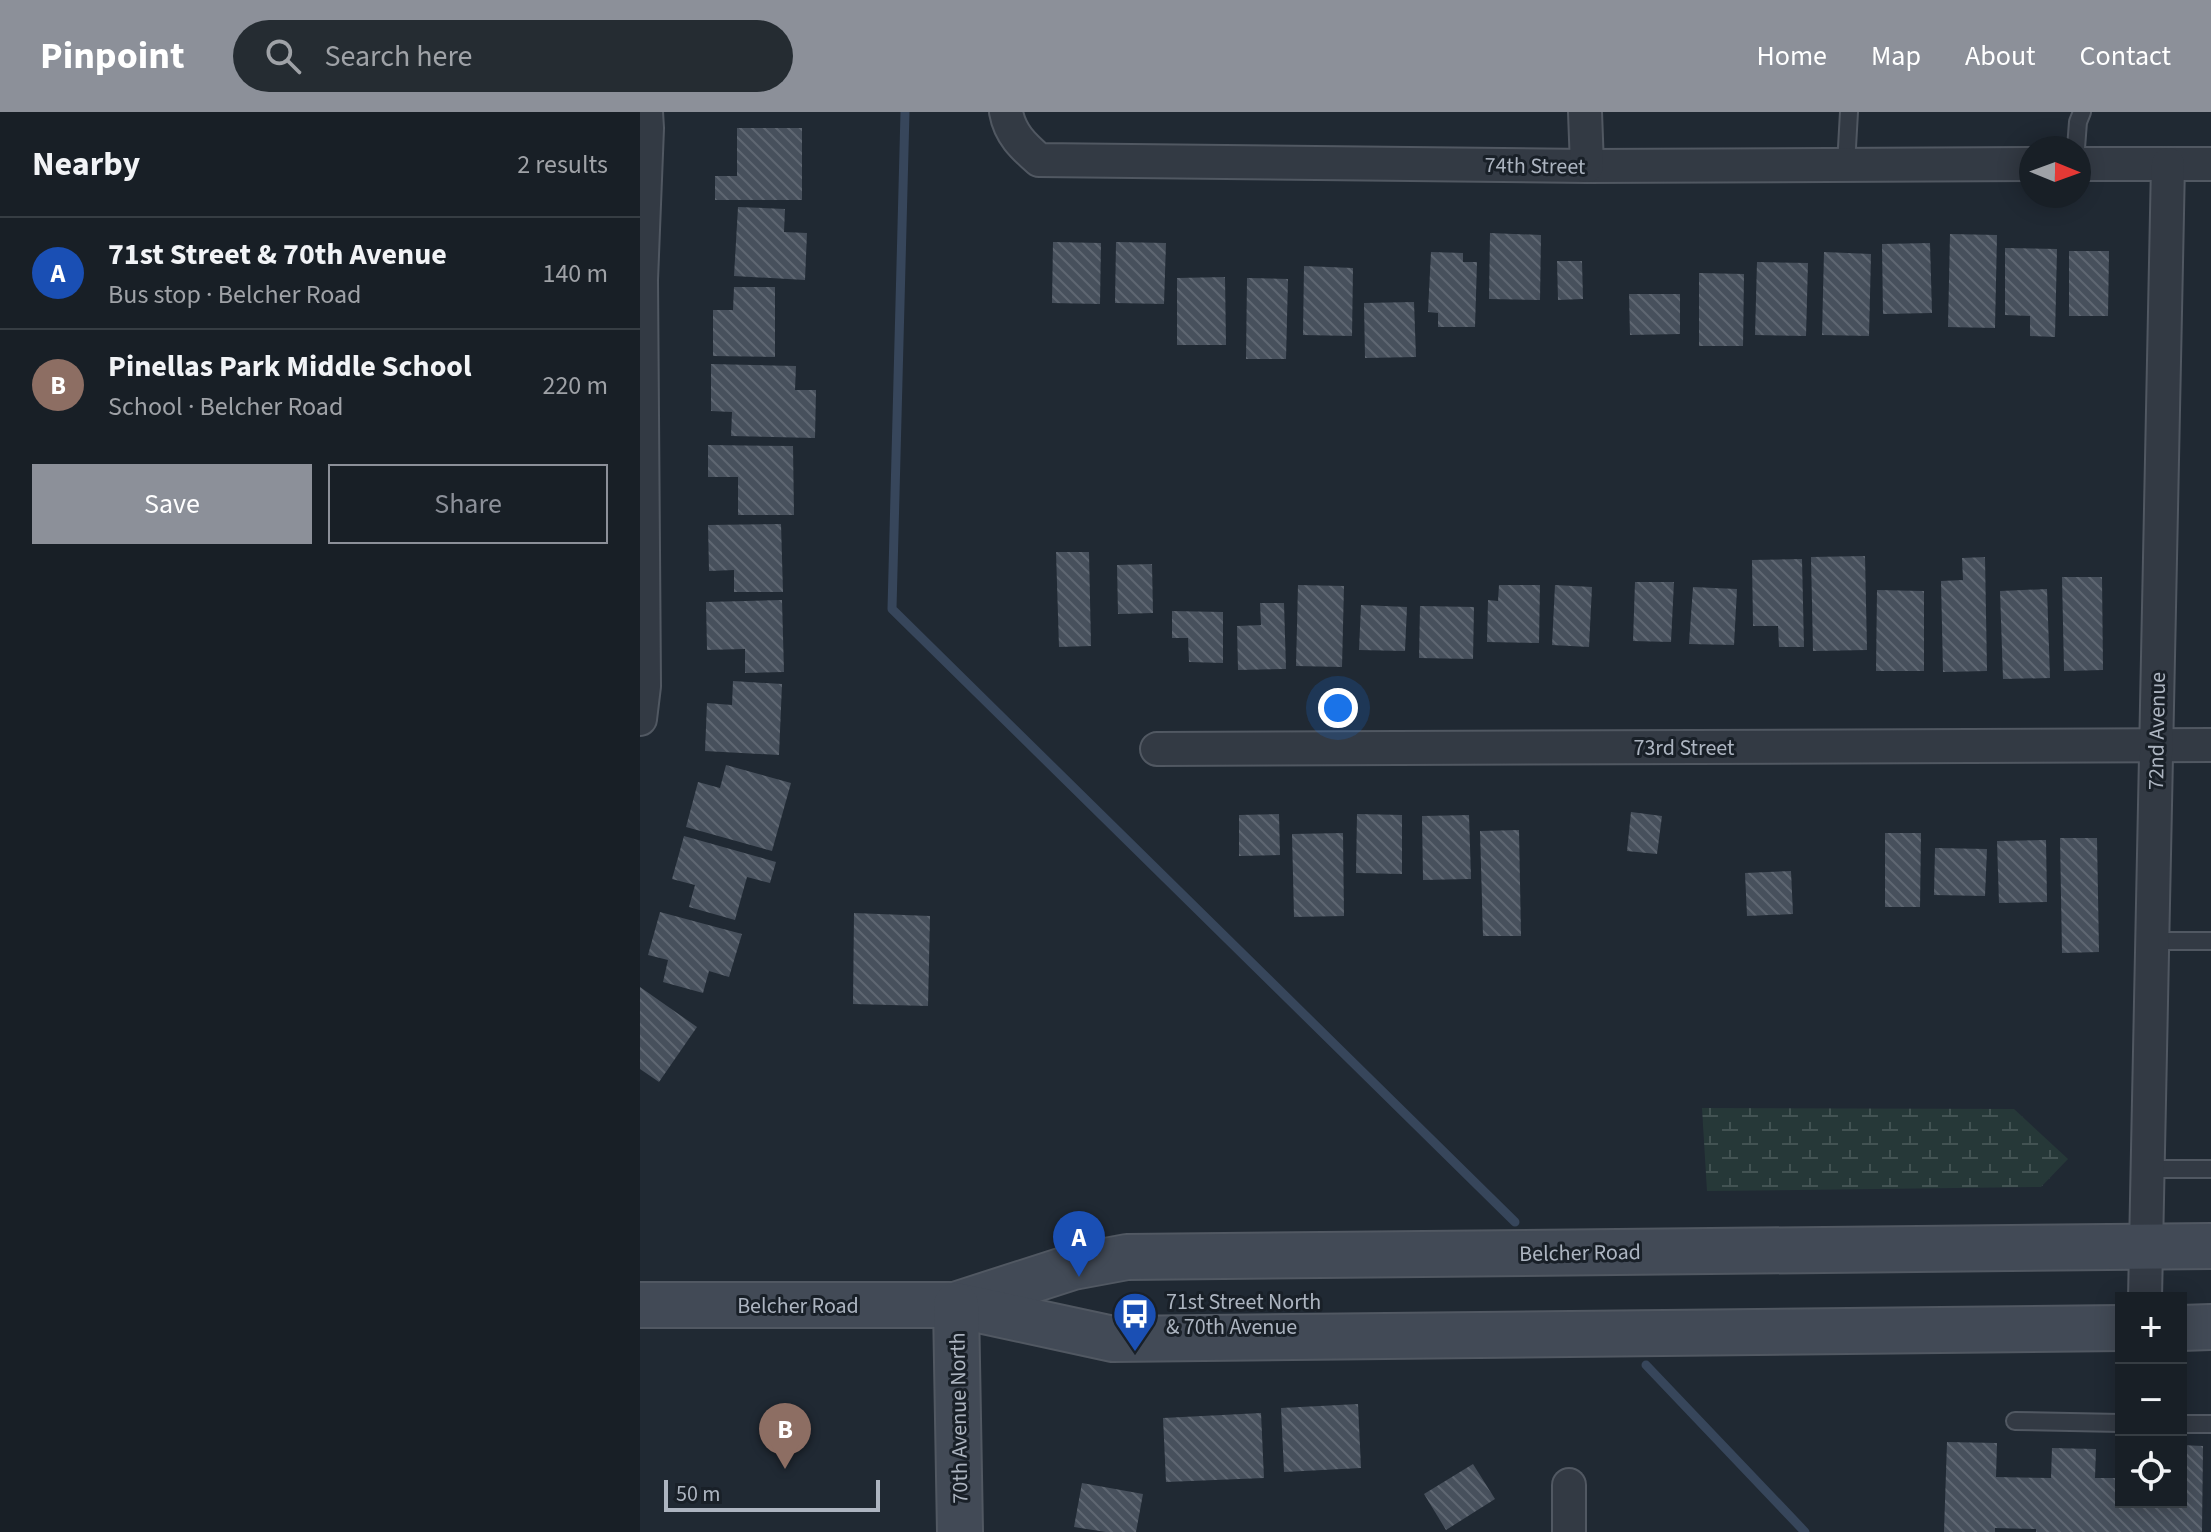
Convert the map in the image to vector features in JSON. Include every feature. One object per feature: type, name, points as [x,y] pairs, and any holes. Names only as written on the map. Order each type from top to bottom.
[{"type":"main road","name":"Belcher Road","points":[[956,1305],[1073,1267],[1127,1257],[2211,1246]]},
{"type":"main road","name":"Belcher Road","points":[[640,1305],[956,1305],[1113,1339],[2115,1328]]},
{"type":"main road","name":"70th Avenue North","points":[[956,1305],[960,1532]]},
{"type":"main road","points":[[2187,1328],[2211,1327]]},
{"type":"street","points":[[640,719],[644,686],[641,298],[646,112]]},
{"type":"street","name":"74th Street","points":[[1006,112],[1008,124],[1019,143],[1039,160],[1587,166],[2019,164]]},
{"type":"street","points":[[1585,112],[1587,166]]},
{"type":"street","points":[[2091,164],[2211,164]]},
{"type":"street","name":"72nd Avenue","points":[[2145,1292],[2168,164]]},
{"type":"street","name":"73rd Street","points":[[1157,749],[2211,745]]},
{"type":"street","points":[[1569,1485],[1569,1532]]},
{"type":"lane","points":[[1846,165],[1849,112]]},
{"type":"lane","points":[[2077,136],[2082,112]]},
{"type":"lane","points":[[2151,941],[2211,941]]},
{"type":"lane","points":[[2147,1169],[2211,1169]]},
{"type":"lane","points":[[2015,1421],[2115,1423]]},
{"type":"lane","points":[[2187,1424],[2211,1424]]},
{"type":"green space","points":[[1702,1108],[2014,1109],[2068,1159],[2041,1187],[1707,1191]]},
{"type":"building","points":[[737,128],[802,128],[802,200],[715,200],[715,176],[737,176]]},
{"type":"building","points":[[738,207],[785,209],[784,232],[807,233],[805,280],[734,276]]},
{"type":"building","points":[[1490,233],[1541,235],[1540,300],[1489,299]]},
{"type":"building","points":[[1950,234],[1997,235],[1995,328],[1948,327]]},
{"type":"building","points":[[1053,242],[1101,243],[1100,304],[1052,303]]},
{"type":"building","points":[[1116,242],[1166,243],[1164,304],[1115,303]]},
{"type":"building","points":[[1930,243],[1932,313],[1883,314],[1882,244]]},
{"type":"building","points":[[2005,248],[2057,249],[2055,337],[2030,336],[2030,316],[2005,315]]},
{"type":"building","points":[[2069,251],[2109,251],[2108,316],[2069,316]]},
{"type":"building","points":[[1431,252],[1463,253],[1463,262],[1477,262],[1475,327],[1438,327],[1438,313],[1428,312]]},
{"type":"building","points":[[1824,252],[1871,254],[1869,336],[1822,335]]},
{"type":"building","points":[[1557,261],[1582,261],[1583,299],[1558,300]]},
{"type":"building","points":[[1757,262],[1808,263],[1806,336],[1755,335]]},
{"type":"building","points":[[1304,266],[1353,268],[1352,336],[1303,335]]},
{"type":"building","points":[[1699,273],[1744,274],[1743,346],[1699,346]]},
{"type":"building","points":[[1225,277],[1226,345],[1177,345],[1177,278]]},
{"type":"building","points":[[1247,278],[1288,279],[1286,359],[1246,359]]},
{"type":"building","points":[[734,287],[775,287],[775,357],[713,356],[713,310],[733,310]]},
{"type":"building","points":[[1629,294],[1680,294],[1680,334],[1630,335]]},
{"type":"building","points":[[1414,302],[1416,357],[1365,358],[1364,303]]},
{"type":"building","points":[[711,364],[796,366],[795,390],[816,390],[815,438],[731,436],[732,412],[711,411]]},
{"type":"building","points":[[708,445],[793,446],[794,515],[738,515],[738,477],[708,477]]},
{"type":"building","points":[[781,524],[783,592],[734,592],[734,570],[709,571],[708,525]]},
{"type":"building","points":[[1056,552],[1089,552],[1091,646],[1059,647]]},
{"type":"building","points":[[1865,556],[1867,650],[1813,651],[1811,557]]},
{"type":"building","points":[[1985,557],[1987,671],[1943,672],[1941,581],[1963,580],[1962,558]]},
{"type":"building","points":[[1802,559],[1804,647],[1779,647],[1778,626],[1753,626],[1752,560]]},
{"type":"building","points":[[1152,564],[1153,613],[1118,614],[1117,565]]},
{"type":"building","points":[[2062,577],[2102,577],[2103,670],[2064,671]]},
{"type":"building","points":[[1635,582],[1674,582],[1671,642],[1633,641]]},
{"type":"building","points":[[1298,585],[1344,586],[1342,667],[1296,666]]},
{"type":"building","points":[[1499,585],[1540,585],[1539,643],[1487,642],[1488,600],[1498,601]]},
{"type":"building","points":[[1555,585],[1592,587],[1589,647],[1552,645]]},
{"type":"building","points":[[1693,587],[1737,589],[1734,645],[1689,644]]},
{"type":"building","points":[[2047,589],[2050,678],[2003,679],[2000,591]]},
{"type":"building","points":[[1877,590],[1924,591],[1924,671],[1876,671]]},
{"type":"building","points":[[782,600],[784,672],[745,673],[745,649],[707,650],[706,602]]},
{"type":"building","points":[[1260,603],[1284,603],[1286,669],[1238,670],[1237,626],[1261,625]]},
{"type":"building","points":[[1361,605],[1407,607],[1405,651],[1359,650]]},
{"type":"building","points":[[1420,606],[1474,607],[1473,659],[1419,658]]},
{"type":"building","points":[[1172,611],[1223,612],[1223,663],[1189,662],[1188,638],[1172,638]]},
{"type":"building","points":[[733,681],[782,684],[779,755],[705,751],[707,703],[732,705]]},
{"type":"building","points":[[726,765],[791,783],[772,851],[686,827],[698,782],[720,788]]},
{"type":"building","points":[[1631,812],[1662,816],[1657,854],[1627,851]]},
{"type":"building","points":[[1279,814],[1280,855],[1239,856],[1239,815]]},
{"type":"building","points":[[1357,814],[1402,815],[1402,874],[1356,873]]},
{"type":"building","points":[[1469,815],[1471,879],[1423,880],[1422,816]]},
{"type":"building","points":[[1519,830],[1521,936],[1483,936],[1480,831]]},
{"type":"building","points":[[1343,833],[1344,916],[1294,917],[1292,834]]},
{"type":"building","points":[[1885,833],[1921,833],[1920,907],[1885,907]]},
{"type":"building","points":[[684,836],[776,862],[770,883],[747,877],[735,920],[689,907],[695,885],[672,879]]},
{"type":"building","points":[[2060,838],[2097,838],[2099,952],[2062,953]]},
{"type":"building","points":[[2046,840],[2047,902],[1999,903],[1997,841]]},
{"type":"building","points":[[1935,848],[1987,849],[1985,896],[1934,895]]},
{"type":"building","points":[[1791,871],[1793,914],[1747,916],[1745,873]]},
{"type":"building","points":[[660,912],[742,934],[729,977],[709,971],[703,993],[663,982],[668,960],[648,955]]},
{"type":"building","points":[[854,913],[930,916],[928,1006],[853,1004]]},
{"type":"building","points":[[640,987],[697,1027],[659,1082],[640,1069]]},
{"type":"building","points":[[1358,1404],[1361,1468],[1284,1472],[1281,1408]]},
{"type":"building","points":[[1261,1413],[1264,1478],[1166,1482],[1163,1418]]},
{"type":"building","points":[[1947,1442],[1997,1443],[1996,1477],[2051,1478],[2052,1448],[2096,1449],[2095,1478],[2115,1478],[2115,1508],[2187,1508],[2187,1445],[2203,1446],[2202,1532],[2036,1532],[2036,1529],[1995,1528],[1995,1532],[1944,1532]]},
{"type":"building","points":[[1473,1464],[1495,1499],[1446,1530],[1424,1494]]},
{"type":"building","points":[[1082,1483],[1143,1494],[1136,1532],[1106,1532],[1074,1527]]},
{"type":"waterway","points":[[905,112],[892,609],[1515,1222]]},
{"type":"waterway","points":[[1646,1365],[1805,1532]]},
{"type":"place","name":"71st Street & 70th Avenue","points":[[1079,1277]]},
{"type":"place","name":"71st Street North & 70th Avenue","points":[[1135,1353]]},
{"type":"place","name":"Pinellas Park Middle School","points":[[785,1469]]}]
